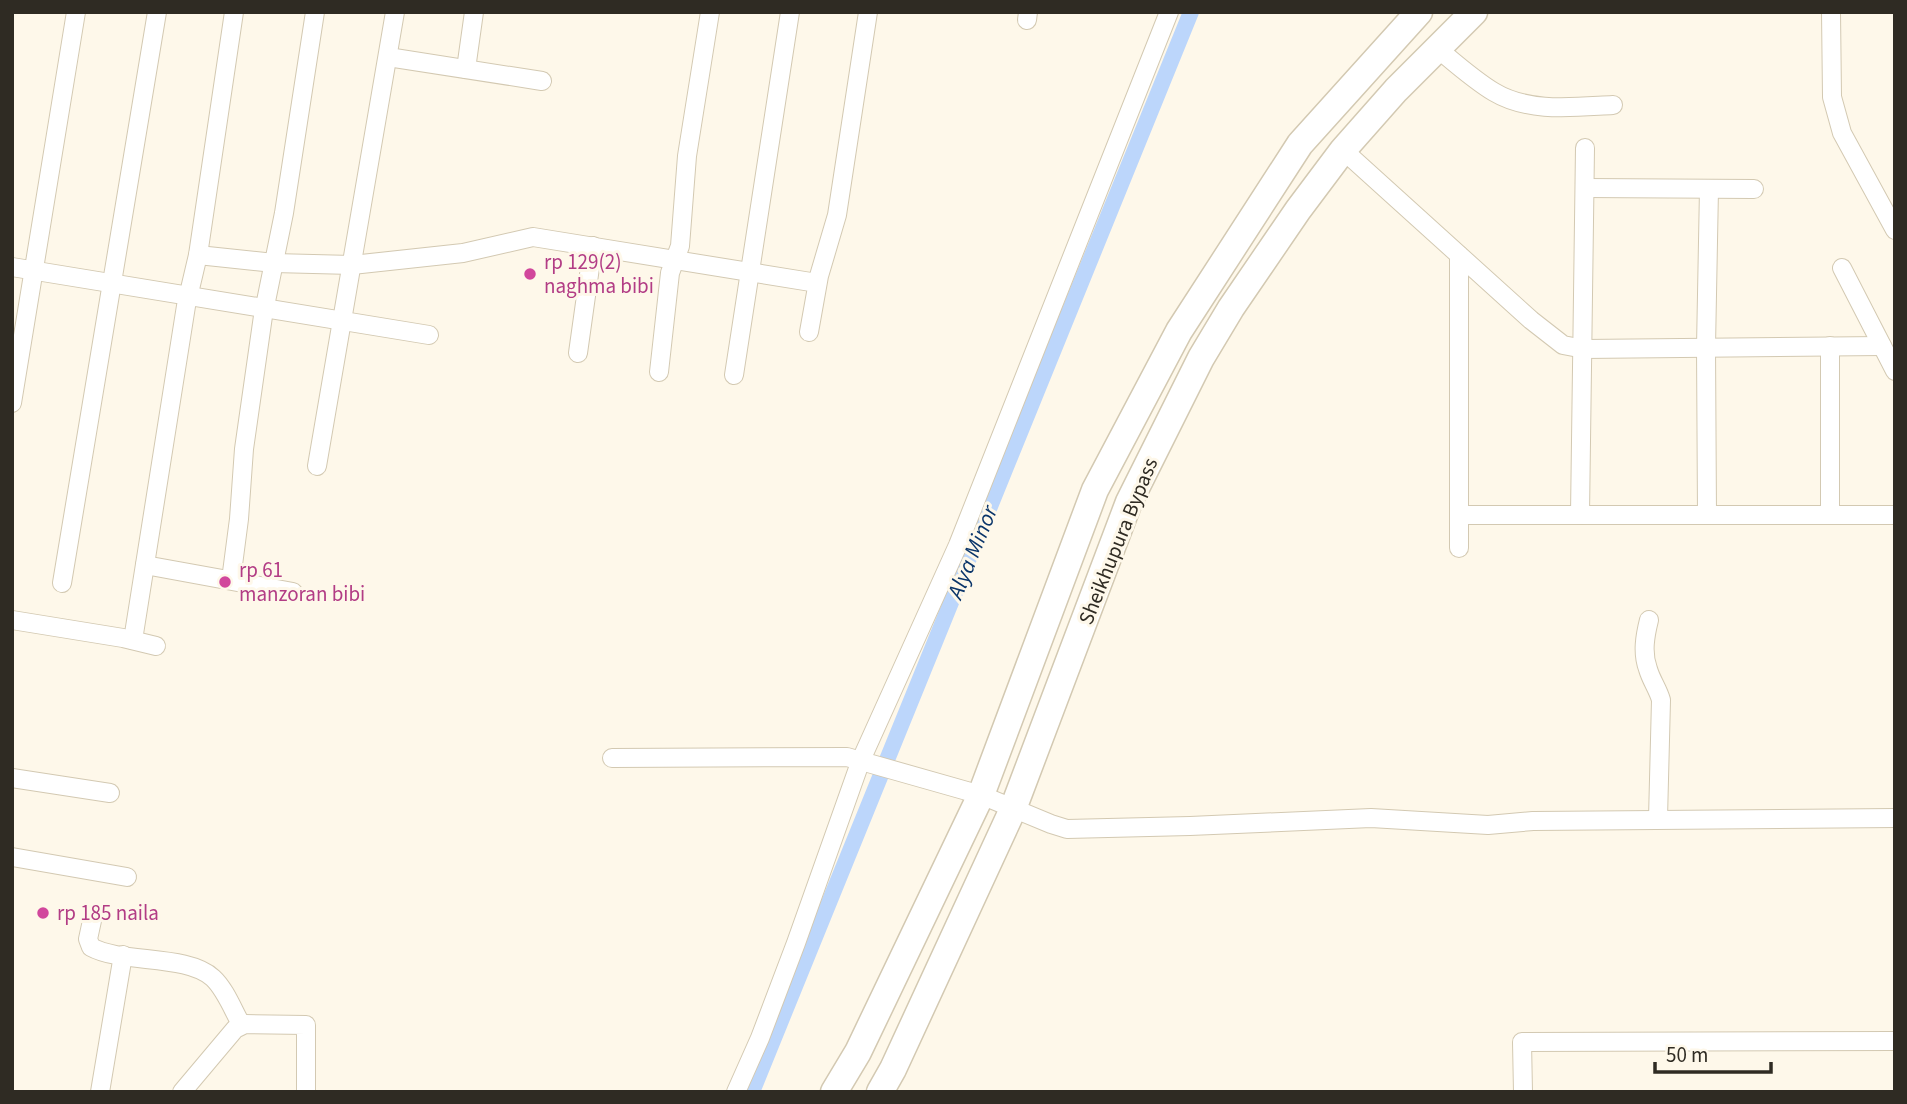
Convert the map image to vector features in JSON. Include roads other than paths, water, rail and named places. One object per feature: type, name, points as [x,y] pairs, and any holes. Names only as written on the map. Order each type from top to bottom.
[{"type":"highway","name":"Sheikhupura Bypass","points":[[834,1092],[859,1052],[981,795],[1095,490],[1179,331],[1300,144],[1419,12]]},
{"type":"highway","name":"Sheikhupura Bypass","points":[[880,1092],[893,1081],[1013,808],[1129,502],[1201,358],[1231,308],[1343,150],[1474,12]]},
{"type":"street","points":[[12,403],[76,12]]},
{"type":"street","points":[[62,583],[157,12]]},
{"type":"street","points":[[133,640],[188,296],[198,256],[234,12]]},
{"type":"street","points":[[231,580],[244,449],[315,12]]},
{"type":"street","points":[[317,466],[395,12]]},
{"type":"street","points":[[466,69],[474,12]]},
{"type":"street","points":[[659,372],[670,273],[680,246],[687,156],[710,12]]},
{"type":"street","points":[[734,375],[790,12]]},
{"type":"street","points":[[809,332],[817,283],[837,215],[868,12]]},
{"type":"street","points":[[736,1092],[796,943],[861,760],[958,545],[1169,12]]},
{"type":"street","points":[[1831,12],[1832,97],[1842,134],[1895,230]]},
{"type":"street","points":[[1437,48],[1494,93],[1511,99],[1553,107],[1613,105]]},
{"type":"street","points":[[388,57],[542,81]]},
{"type":"street","points":[[1580,515],[1585,148]]},
{"type":"street","points":[[1343,150],[1459,256],[1563,345],[1584,349],[1882,346]]},
{"type":"street","points":[[1585,188],[1754,189]]},
{"type":"street","points":[[1707,515],[1709,189]]},
{"type":"street","points":[[198,256],[274,263],[352,265],[463,253],[533,237],[817,283]]},
{"type":"street","points":[[578,354],[593,246]]},
{"type":"street","points":[[1459,256],[1459,548]]},
{"type":"street","points":[[12,267],[429,335]]},
{"type":"street","points":[[1842,268],[1895,371]]},
{"type":"street","points":[[1830,346],[1830,515]]},
{"type":"street","points":[[1459,515],[1895,515]]},
{"type":"street","points":[[145,565],[293,592]]},
{"type":"street","points":[[12,620],[156,646]]},
{"type":"street","points":[[1649,620],[1645,646],[1647,667],[1657,685],[1661,700],[1658,819]]},
{"type":"street","points":[[612,758],[830,756],[861,760],[981,795],[1067,829],[1371,818],[1488,825],[1533,821],[1895,818]]},
{"type":"street","points":[[12,778],[110,793]]},
{"type":"street","points":[[12,858],[127,877]]},
{"type":"street","points":[[93,916],[88,939],[91,947],[205,972],[218,984],[242,1024]]},
{"type":"street","points":[[100,1092],[123,954]]},
{"type":"street","points":[[182,1092],[233,1030],[242,1024],[306,1025],[306,1092]]},
{"type":"street","points":[[294,1092],[295,1025]]},
{"type":"street","points":[[1523,1092],[1522,1042],[1895,1041]]},
{"type":"waterway","name":"Alya Minor","points":[[752,1092],[1191,12]]},
{"type":"place","name":"rp 129(2) naghma bibi","points":[[530,274]]},
{"type":"place","name":"rp 61 manzoran bibi","points":[[225,582]]},
{"type":"place","name":"rp 185 naila","points":[[43,913]]}]
